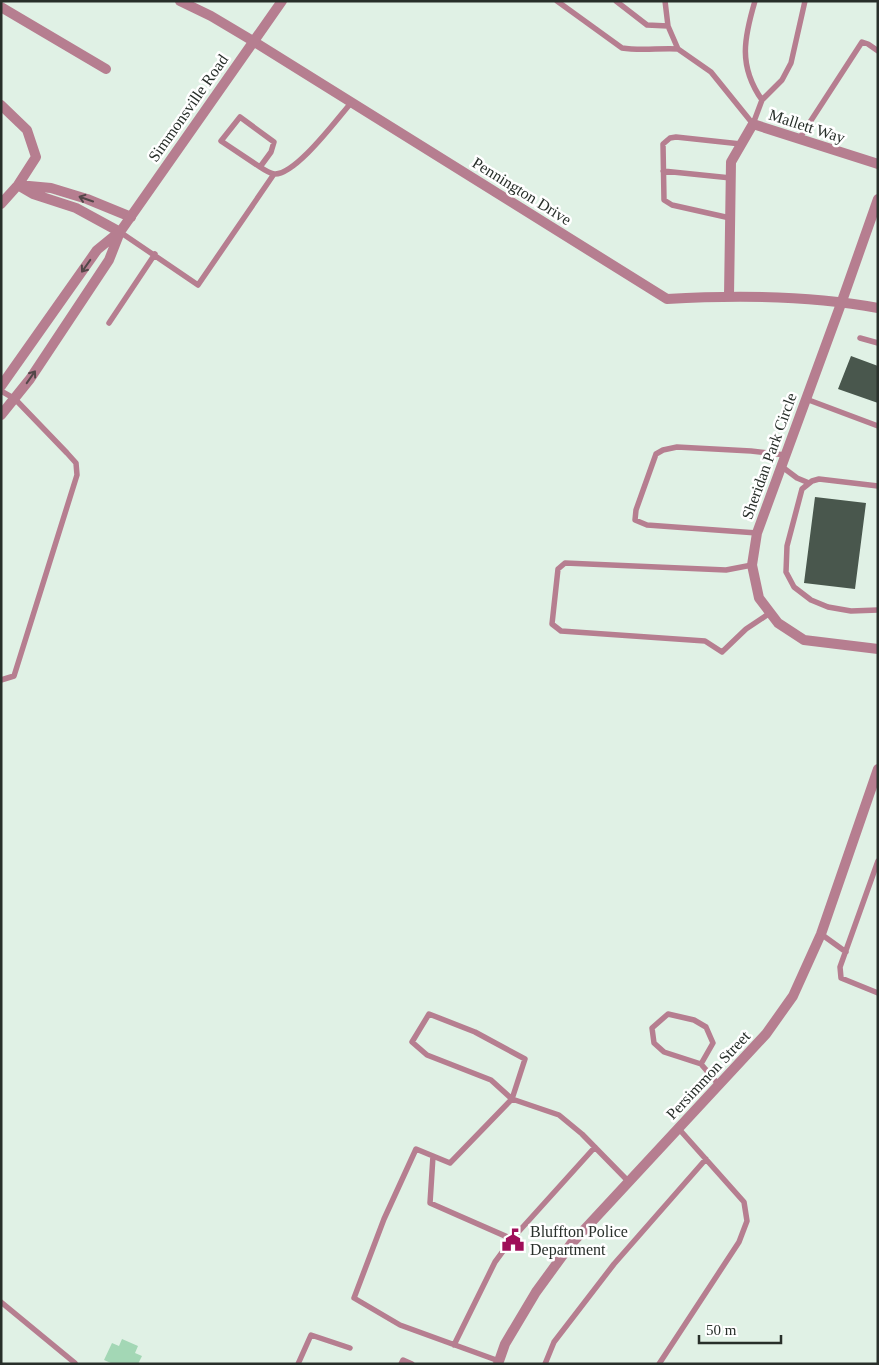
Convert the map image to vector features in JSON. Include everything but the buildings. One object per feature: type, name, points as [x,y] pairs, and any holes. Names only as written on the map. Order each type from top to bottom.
[{"type":"street","name":"Pennington Drive","points":[[180,1],[211,16],[253,41],[667,299],[729,296],[842,301],[878,308]]},
{"type":"street","name":"Simmonsville Road","points":[[1,386],[97,250],[120,232],[131,217],[282,1]]},
{"type":"street","points":[[1,7],[106,69]]},
{"type":"street","points":[[1,105],[27,130],[36,157],[18,185],[1,204]]},
{"type":"street","name":"Mallett Way","points":[[729,296],[731,162],[754,124],[878,164]]},
{"type":"street","points":[[18,185],[52,188],[87,199],[131,217]]},
{"type":"street","points":[[18,185],[33,194],[76,208],[120,232]]},
{"type":"street","name":"Sheridan Park Circle","points":[[878,199],[876,212],[756,533],[752,565],[759,598],[778,624],[804,640],[878,649]]},
{"type":"street","name":"Simmonsville Road","points":[[1,415],[15,399],[110,260],[120,232]]},
{"type":"street","name":"Persimmon Street","points":[[499,1362],[505,1344],[552,1268],[571,1244],[719,1085],[780,1016],[793,996],[821,934],[878,770]]},
{"type":"lane","points":[[557,1],[622,48],[635,50],[678,49]]},
{"type":"lane","points":[[616,1],[647,25],[668,26]]},
{"type":"lane","points":[[665,1],[668,26],[678,49],[711,72],[754,124]]},
{"type":"lane","points":[[754,1],[746,32],[745,63],[754,89],[762,100]]},
{"type":"lane","points":[[754,124],[762,100],[782,80],[790,63],[805,1]]},
{"type":"lane","points":[[799,139],[862,42],[878,51]]},
{"type":"lane","points":[[260,167],[271,152],[274,142],[240,117],[221,141],[260,167],[274,174],[284,172],[297,164],[315,146],[351,103]]},
{"type":"lane","points":[[730,218],[667,202],[663,196],[663,144],[670,138],[741,144]]},
{"type":"lane","points":[[663,171],[731,178]]},
{"type":"lane","points":[[120,232],[198,285],[274,174]]},
{"type":"lane","points":[[109,323],[155,254]]},
{"type":"lane","points":[[860,338],[878,343]]},
{"type":"lane","points":[[1,391],[15,399],[76,463],[77,475],[14,676],[1,680]]},
{"type":"lane","points":[[806,399],[878,426]]},
{"type":"lane","points":[[756,533],[647,524],[635,520],[636,510],[656,454],[663,450],[677,447],[785,455]]},
{"type":"lane","points":[[781,466],[797,478],[809,483]]},
{"type":"lane","points":[[878,486],[819,479],[809,483],[802,489],[788,546],[786,572],[794,587],[811,600],[828,607],[851,611],[878,610]]},
{"type":"lane","points":[[752,565],[726,570],[564,563],[558,569],[552,624],[561,631],[706,641],[722,652],[746,630],[770,613]]},
{"type":"lane","points":[[878,861],[840,967],[841,978],[878,993]]},
{"type":"lane","points":[[821,934],[846,952]]},
{"type":"lane","points":[[499,1362],[400,1325],[354,1298],[384,1219],[416,1149],[450,1163],[512,1099],[525,1059],[475,1032],[429,1014],[412,1042],[427,1055],[491,1080],[512,1099],[559,1115],[628,1181]]},
{"type":"lane","points":[[701,1064],[713,1043],[706,1027],[694,1020],[668,1014],[652,1028],[654,1043],[664,1052],[701,1064],[719,1085]]},
{"type":"lane","points":[[658,1364],[739,1242],[747,1221],[744,1202],[679,1129]]},
{"type":"lane","points":[[454,1345],[495,1262],[512,1239],[595,1148]]},
{"type":"lane","points":[[433,1156],[430,1203],[512,1239]]},
{"type":"lane","points":[[545,1364],[554,1342],[614,1264],[706,1159]]},
{"type":"lane","points":[[1,1302],[75,1364]]},
{"type":"lane","points":[[298,1364],[311,1335],[350,1348]]},
{"type":"lane","points":[[401,1364],[403,1360],[412,1364]]},
{"type":"green space","points":[[122,1339],[138,1346],[135,1353],[142,1356],[138,1364],[113,1364],[104,1360],[112,1343],[119,1346]]},
{"type":"place","name":"Bluffton Police Department","points":[[513,1240]]}]
